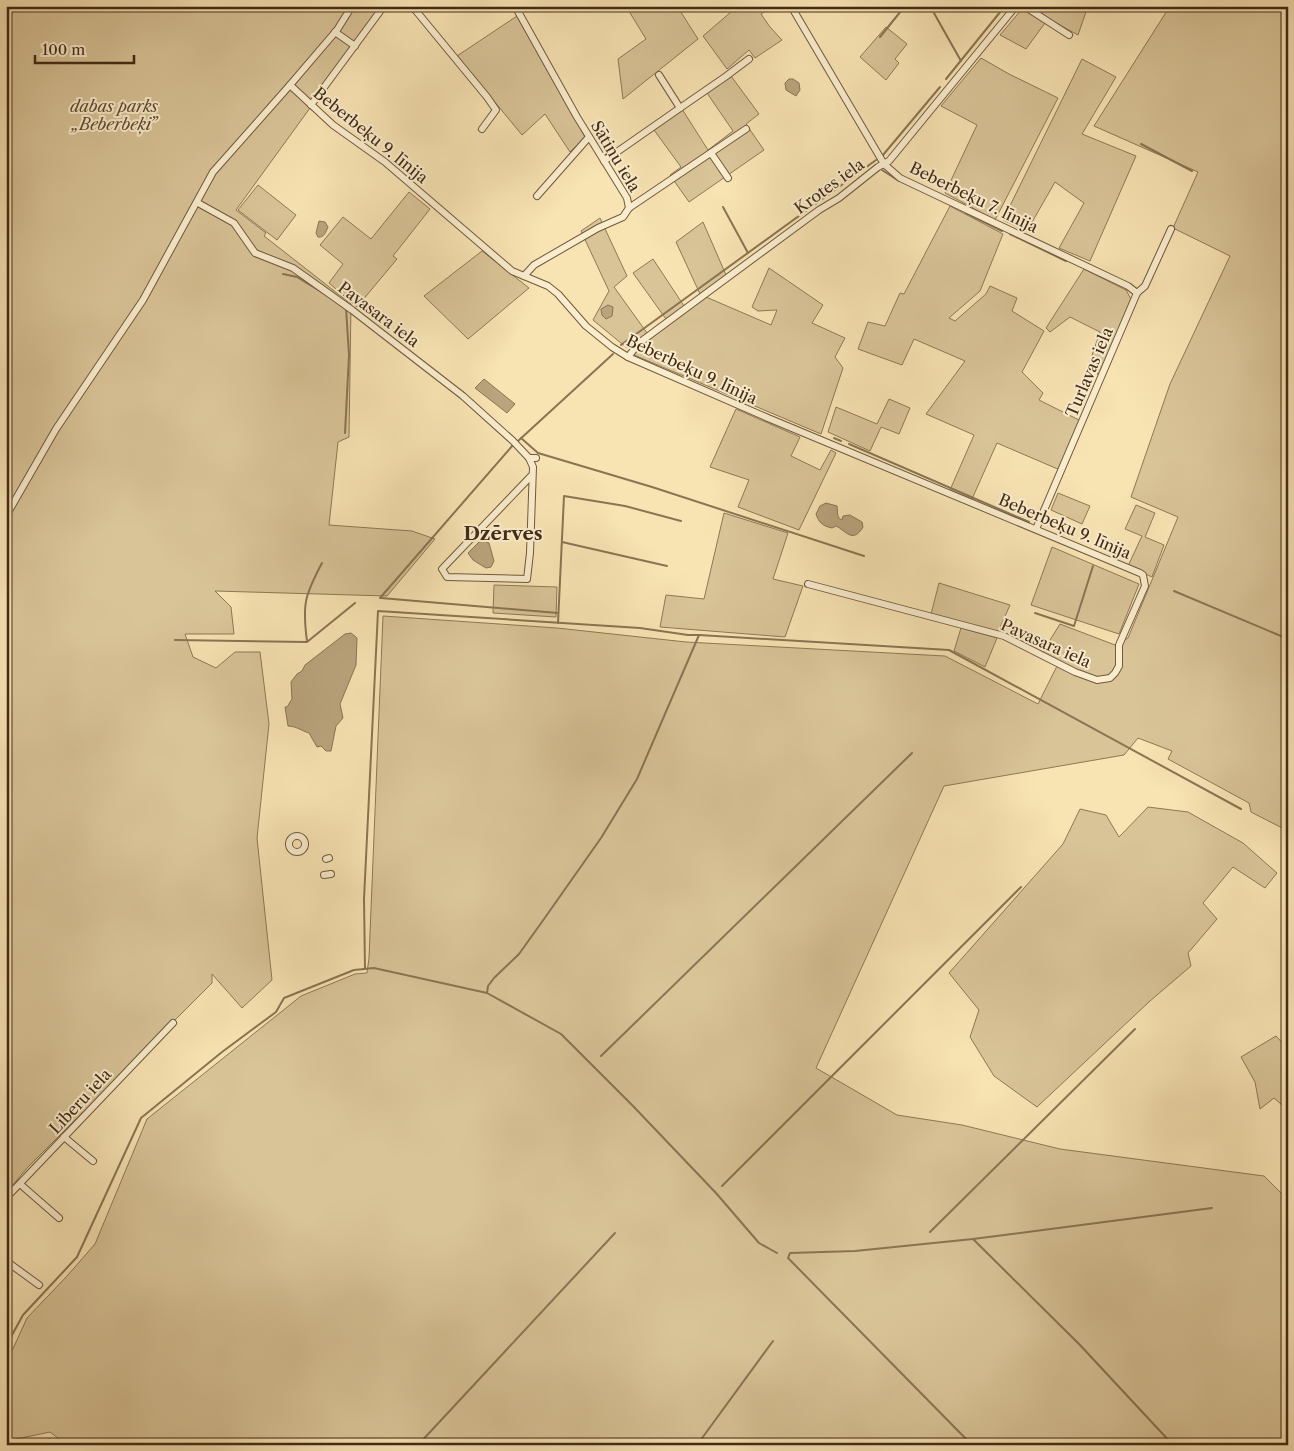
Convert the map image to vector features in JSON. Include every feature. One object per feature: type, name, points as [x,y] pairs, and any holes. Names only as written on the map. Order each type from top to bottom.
[{"type":"street","points":[[6,516],[56,429],[143,300],[198,203],[213,172],[335,32],[352,6]]},
{"type":"street","points":[[311,105],[384,6]]},
{"type":"street","points":[[412,6],[496,110],[482,129]]},
{"type":"street","name":"Sātiņu iela","points":[[515,6],[589,137],[627,198],[629,208],[623,217],[598,228],[534,264],[524,276]]},
{"type":"street","name":"Beberbeķu 7. līnija","points":[[790,6],[884,164],[900,178],[1128,286],[1137,293]]},
{"type":"street","name":"Krotes iela","points":[[628,357],[639,343],[889,162],[1016,6]]},
{"type":"street","points":[[1024,6],[1069,35]]},
{"type":"street","points":[[335,32],[355,46]]},
{"type":"street","points":[[604,161],[749,59]]},
{"type":"street","points":[[659,75],[680,108]]},
{"type":"street","name":"Beberbeķu 9. līnija","points":[[290,85],[333,125],[385,162],[512,270],[548,286],[558,294],[586,326],[628,357],[768,418],[1140,573],[1144,578]]},
{"type":"street","points":[[629,208],[746,129]]},
{"type":"street","points":[[537,196],[589,137]]},
{"type":"street","points":[[711,153],[728,178]]},
{"type":"street","name":"Pavasara iela","points":[[198,203],[234,223],[254,253],[292,268],[352,310],[463,396],[529,458]]},
{"type":"street","name":"Turlavas iela","points":[[1036,529],[1137,293],[1145,286],[1171,229]]},
{"type":"street","points":[[532,475],[442,569],[447,577],[527,580],[530,553],[532,475],[529,458],[536,458]]},
{"type":"street","name":"Pavasara iela","points":[[808,584],[1004,636],[1075,672],[1097,680],[1110,678],[1119,666],[1119,644],[1145,586],[1144,578]]},
{"type":"street","name":"Liberu iela","points":[[6,1198],[173,1023]]},
{"type":"street","points":[[64,1137],[93,1160]]},
{"type":"street","points":[[20,1184],[59,1218]]},
{"type":"street","points":[[6,1261],[39,1285]]},
{"type":"green space","name":"dabas parks „Beberbeķi”","points":[[6,6],[384,6],[236,210],[266,233],[264,236],[351,304],[349,437],[338,442],[329,525],[412,531],[435,539],[387,596],[215,591],[231,607],[234,634],[185,634],[193,657],[216,668],[235,652],[260,652],[269,724],[257,838],[272,980],[242,1008],[212,974],[212,983],[27,1168],[6,1193]]},
{"type":"green space","points":[[630,6],[677,6],[698,39],[623,99],[618,59],[646,39],[627,8]]},
{"type":"green space","points":[[738,6],[774,6],[761,14],[782,40],[755,58],[749,50],[727,69],[703,36]]},
{"type":"green space","points":[[1033,6],[1088,6],[1078,35],[1049,19]]},
{"type":"green space","points":[[1170,6],[1288,6],[1288,831],[1251,812],[1249,803],[1168,759],[1172,751],[1138,738],[1124,755],[944,786],[816,1068],[897,1115],[962,1125],[1060,1149],[1264,1176],[1288,1200],[1288,1445],[67,1445],[50,1432],[7,1441],[6,1364],[27,1318],[95,1244],[147,1119],[301,996],[355,974],[367,973],[383,616],[557,628],[686,642],[945,656],[1038,704],[1059,662],[1042,653],[1060,624],[1115,645],[1128,638],[1178,517],[1131,497],[1170,384],[1230,256],[1173,228],[1198,172],[1094,126]]},
{"type":"green space","points":[[1022,9],[1045,23],[1026,49],[1000,35]]},
{"type":"green space","points":[[517,16],[585,137],[570,152],[545,114],[522,135],[457,56]]},
{"type":"green space","points":[[886,27],[907,44],[895,59],[899,63],[886,80],[860,57]]},
{"type":"green space","points":[[981,58],[1058,98],[995,220],[945,193],[977,125],[941,106]]},
{"type":"green space","points":[[1082,59],[1116,77],[1082,134],[1136,156],[1090,261],[1059,248],[1084,203],[1055,182],[1027,231],[1003,220]]},
{"type":"green space","points":[[731,76],[759,114],[746,124],[764,150],[689,202],[670,175],[681,167],[654,130],[682,109],[708,150],[733,131],[707,93]]},
{"type":"green space","points":[[258,185],[296,215],[277,240],[238,210]]},
{"type":"green space","points":[[409,192],[430,209],[393,256],[397,259],[357,307],[329,283],[343,264],[320,245],[343,217],[371,239]]},
{"type":"green space","points":[[950,206],[1003,234],[980,291],[949,318],[955,321],[986,294],[990,286],[1017,298],[1012,311],[1044,331],[1022,372],[1043,393],[1039,400],[1079,420],[1060,470],[997,443],[972,499],[950,490],[974,435],[926,414],[965,361],[914,339],[902,365],[858,349],[868,322],[885,326],[900,293],[904,294]]},
{"type":"green space","points":[[600,218],[627,276],[614,287],[647,333],[627,348],[593,320],[609,291],[581,231]]},
{"type":"green space","points":[[703,222],[726,275],[700,294],[676,242]]},
{"type":"green space","points":[[482,251],[529,288],[468,339],[424,296]]},
{"type":"green space","points":[[653,259],[684,306],[666,319],[633,273]]},
{"type":"green space","points":[[769,268],[823,305],[812,323],[845,338],[835,357],[843,368],[821,434],[634,355],[638,348],[706,297],[771,325],[777,310],[758,311],[752,307]]},
{"type":"green space","points":[[1084,269],[1126,290],[1131,299],[1099,376],[1090,361],[1100,332],[1070,317],[1050,332],[1046,328]]},
{"type":"green space","points":[[889,399],[910,408],[899,434],[881,427],[870,451],[828,432],[836,407],[877,424]]},
{"type":"green space","points":[[736,409],[800,437],[791,456],[820,470],[831,450],[836,453],[799,530],[738,507],[749,480],[710,467]]},
{"type":"green space","points":[[1058,493],[1090,506],[1082,524],[1051,510]]},
{"type":"green space","points":[[1136,505],[1155,513],[1145,537],[1164,545],[1152,577],[1128,566],[1142,536],[1125,529]]},
{"type":"green space","points":[[724,513],[788,533],[773,579],[803,586],[785,637],[660,627],[666,595],[704,599]]},
{"type":"green space","points":[[1052,547],[1139,584],[1119,634],[1031,605]]},
{"type":"green space","points":[[939,583],[1010,605],[998,632],[931,614]]},
{"type":"green space","points":[[494,585],[557,587],[556,617],[493,613]]},
{"type":"green space","points":[[961,628],[997,638],[985,667],[954,651]]},
{"type":"green space","points":[[1148,807],[1188,812],[1243,843],[1277,873],[1265,888],[1233,867],[1203,903],[1217,919],[1188,953],[1191,966],[1150,1001],[1037,1107],[994,1076],[970,1037],[979,1010],[949,973],[1063,844],[1080,809],[1106,815],[1119,837]]},
{"type":"green space","points":[[1276,1036],[1288,1049],[1288,1110],[1274,1098],[1260,1109],[1255,1082],[1241,1057]]},
{"type":"shaded area","points":[[789,79],[799,83],[800,90],[796,96],[786,90],[785,83]]},
{"type":"shaded area","points":[[319,221],[325,222],[328,227],[322,237],[318,237],[316,233]]},
{"type":"shaded area","points":[[608,305],[613,307],[612,316],[606,319],[602,315],[601,309]]},
{"type":"shaded area","points":[[484,379],[515,404],[507,413],[475,388]]},
{"type":"shaded area","points":[[826,503],[837,506],[840,519],[842,520],[843,516],[850,515],[862,522],[863,527],[856,535],[850,535],[836,526],[832,528],[822,524],[816,514],[820,506]]},
{"type":"shaded area","points":[[479,542],[489,543],[494,561],[491,567],[486,568],[473,560],[468,553]]},
{"type":"shaded area","points":[[351,633],[357,638],[356,665],[340,704],[343,718],[336,726],[331,751],[326,751],[321,746],[317,747],[309,733],[288,726],[285,707],[287,707],[292,699],[291,682],[305,665],[345,634]]},
{"type":"waterway","points":[[880,37],[905,6]]},
{"type":"waterway","points":[[930,6],[961,61]]},
{"type":"waterway","points":[[946,79],[1005,6]]},
{"type":"waterway","points":[[883,155],[940,87]]},
{"type":"waterway","points":[[1141,144],[1192,171]]},
{"type":"waterway","points":[[621,345],[876,160]]},
{"type":"waterway","points":[[882,170],[899,181]]},
{"type":"waterway","points":[[723,207],[748,253]]},
{"type":"waterway","points":[[966,213],[1002,231]]},
{"type":"waterway","points":[[1010,234],[1066,261]]},
{"type":"waterway","points":[[283,274],[297,277],[328,296]]},
{"type":"waterway","points":[[345,433],[349,355],[346,308]]},
{"type":"waterway","points":[[518,441],[613,354]]},
{"type":"waterway","points":[[521,438],[538,453],[652,487],[864,556]]},
{"type":"waterway","points":[[834,438],[841,441]]},
{"type":"waterway","points":[[849,444],[1029,522]]},
{"type":"waterway","points":[[380,598],[513,445]]},
{"type":"waterway","points":[[558,623],[564,496],[625,506],[681,521]]},
{"type":"waterway","points":[[562,542],[667,566]]},
{"type":"waterway","points":[[307,641],[306,600],[322,563]]},
{"type":"waterway","points":[[1035,613],[1074,626],[1093,566]]},
{"type":"waterway","points":[[1174,591],[1288,639]]},
{"type":"waterway","points":[[381,598],[558,613]]},
{"type":"waterway","points":[[175,640],[307,642],[355,603]]},
{"type":"waterway","points":[[365,969],[364,899],[378,611],[640,628],[699,635],[637,779],[601,838],[519,954],[488,986],[487,993]]},
{"type":"waterway","points":[[699,635],[949,650],[1241,809]]},
{"type":"waterway","points":[[601,1056],[912,753]]},
{"type":"waterway","points":[[722,1186],[1021,887]]},
{"type":"waterway","points":[[6,1346],[23,1315],[77,1257],[141,1118],[222,1052],[276,1012],[284,998],[354,970],[374,968],[487,993],[561,1034],[716,1193],[759,1243],[777,1253]]},
{"type":"waterway","points":[[930,1232],[1135,1029]]},
{"type":"waterway","points":[[972,1445],[788,1258],[790,1253],[855,1251],[973,1239],[1212,1208]]},
{"type":"waterway","points":[[418,1445],[615,1233]]},
{"type":"waterway","points":[[973,1239],[1080,1345],[1173,1445]]},
{"type":"waterway","points":[[697,1445],[773,1341]]},
{"type":"waterway","points":[[25,1445],[50,1439],[59,1445]]},
{"type":"district","name":"Dzērves","points":[[503,533]]}]
